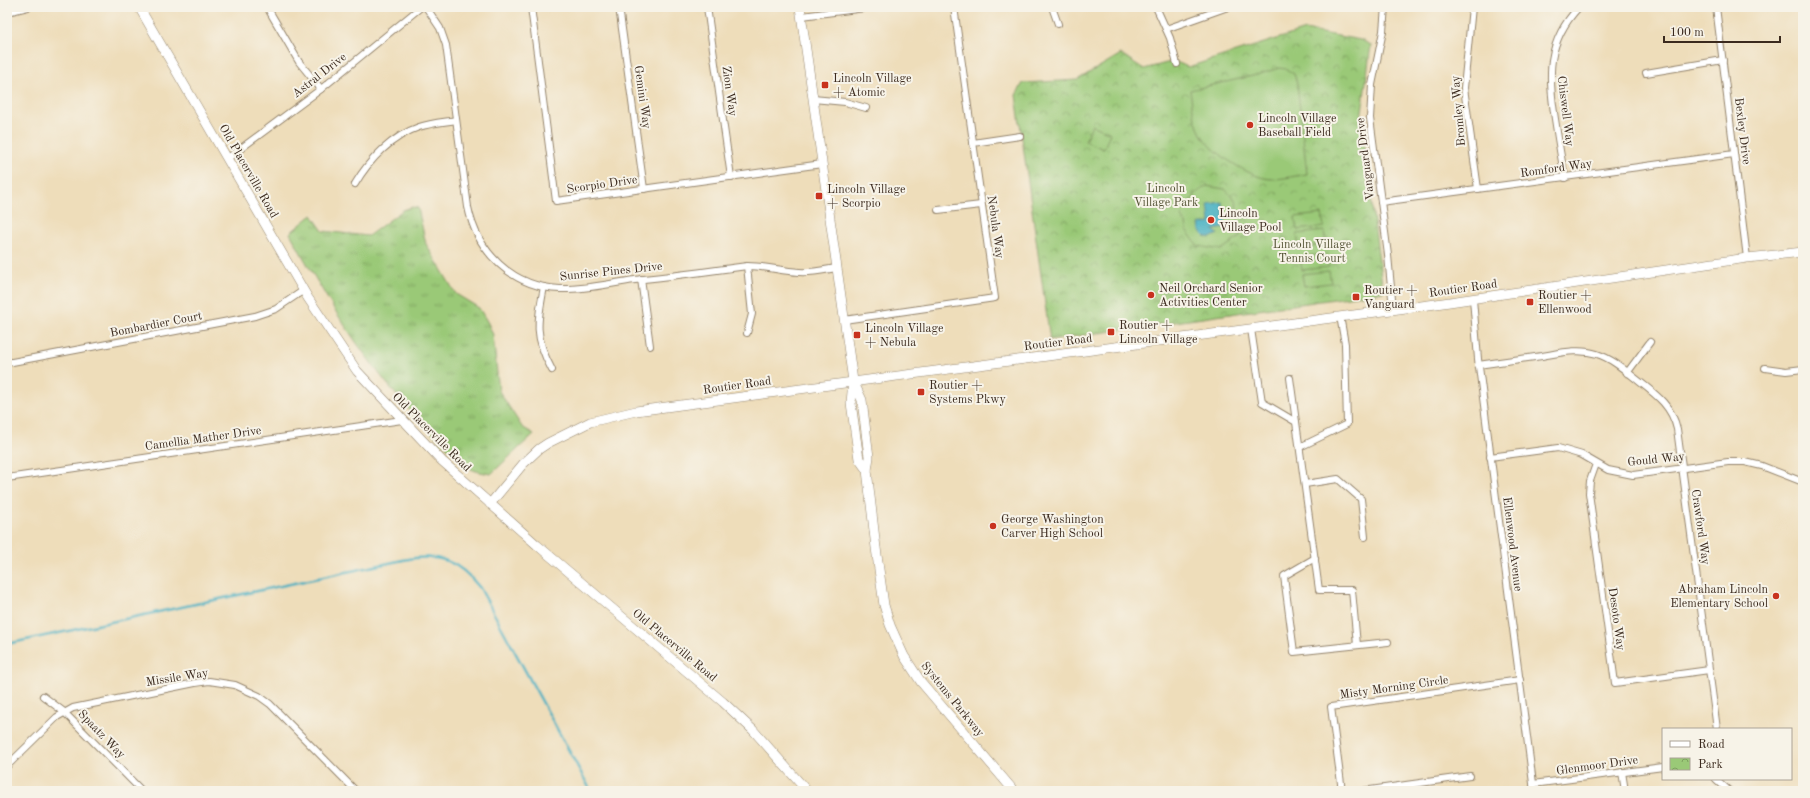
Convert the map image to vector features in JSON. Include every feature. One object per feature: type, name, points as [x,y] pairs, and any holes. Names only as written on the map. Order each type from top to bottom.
[{"type":"street","points":[[7,12],[28,7]]},
{"type":"street","name":"Old Placerville Road","points":[[139,7],[304,290],[327,328],[358,371],[402,420],[442,461],[490,504],[723,702],[753,730],[807,791]]},
{"type":"street","points":[[267,7],[299,62],[320,89]]},
{"type":"street","name":"Astral Drive","points":[[228,158],[320,89],[421,7]]},
{"type":"street","name":"Sunrise Pines Drive","points":[[426,7],[440,28],[446,45],[468,207],[472,223],[478,239],[488,253],[506,270],[524,280],[544,287],[567,289],[747,266],[763,266],[799,272],[817,272],[836,268]]},
{"type":"street","name":"Scorpio Drive","points":[[531,7],[556,201],[822,164]]},
{"type":"street","name":"Gemini Way","points":[[619,7],[644,189]]},
{"type":"street","name":"Zion Way","points":[[708,7],[731,177]]},
{"type":"street","points":[[801,12],[873,7]]},
{"type":"street","name":"Nebula Way","points":[[844,320],[995,298],[954,7]]},
{"type":"street","points":[[1052,7],[1058,24]]},
{"type":"street","points":[[1156,7],[1166,29],[1177,64]]},
{"type":"street","points":[[1166,29],[1228,7]]},
{"type":"street","name":"Vanguard Drive","points":[[1385,7],[1383,31],[1372,85],[1370,118],[1392,286],[1393,309]]},
{"type":"street","name":"Bromley Way","points":[[1472,7],[1464,88],[1478,189]]},
{"type":"street","name":"Chiswell Way","points":[[1565,178],[1551,93],[1550,74],[1552,57],[1557,40],[1564,25],[1579,7]]},
{"type":"street","name":"Bexley Drive","points":[[1716,7],[1746,258]]},
{"type":"street","points":[[1802,7],[1803,18]]},
{"type":"street","name":"Systems Parkway","points":[[801,12],[853,381],[862,400],[869,457],[867,470],[884,605],[896,639],[904,656],[921,682],[1014,791]]},
{"type":"street","points":[[1646,73],[1722,60]]},
{"type":"street","points":[[813,99],[845,102],[866,108]]},
{"type":"street","points":[[355,184],[362,172],[373,159],[404,134],[427,124],[456,120]]},
{"type":"street","points":[[973,143],[1020,136]]},
{"type":"street","name":"Romford Way","points":[[1381,202],[1734,154]]},
{"type":"street","points":[[938,210],[982,205]]},
{"type":"street","name":"Routier Road","points":[[490,504],[523,464],[538,449],[558,437],[590,422],[636,411],[1473,299],[1746,258],[1803,252]]},
{"type":"street","points":[[747,266],[752,314],[747,333]]},
{"type":"street","points":[[641,280],[650,346]]},
{"type":"street","points":[[544,287],[539,312],[538,334],[544,356],[552,370]]},
{"type":"street","name":"Bombardier Court","points":[[7,363],[255,316],[276,308],[304,290]]},
{"type":"street","name":"Ellenwood Avenue","points":[[1473,299],[1478,365],[1534,788]]},
{"type":"street","points":[[1300,447],[1347,424],[1345,344],[1340,316]]},
{"type":"street","points":[[1251,329],[1262,402],[1296,422]]},
{"type":"street","points":[[1627,373],[1650,342]]},
{"type":"street","name":"Crawford Way","points":[[1478,365],[1581,351],[1589,352],[1605,357],[1627,373],[1662,399],[1672,413],[1677,429],[1717,728]]},
{"type":"street","points":[[1765,368],[1786,371],[1803,369]]},
{"type":"street","points":[[1290,378],[1319,590],[1352,590],[1357,645]]},
{"type":"street","name":"Camellia Mather Drive","points":[[7,478],[402,420]]},
{"type":"street","name":"Gould Way","points":[[1490,457],[1558,448],[1578,453],[1608,470],[1625,474],[1728,462],[1745,462],[1762,466],[1803,482]]},
{"type":"street","name":"Desoto Way","points":[[1596,464],[1590,481],[1589,493],[1615,683],[1709,670]]},
{"type":"street","points":[[1305,484],[1338,479],[1360,499],[1365,537]]},
{"type":"street","points":[[1315,558],[1284,576],[1294,652],[1388,642]]},
{"type":"street","name":"Misty Morning Circle","points":[[1342,791],[1331,707],[1520,680]]},
{"type":"street","name":"Missile Way","points":[[7,766],[57,717],[73,708],[194,683],[215,682],[235,685],[248,690],[270,704],[356,791]]},
{"type":"street","name":"Spaatz Way","points":[[43,696],[64,712],[142,791]]},
{"type":"street","name":"Glenmoor Drive","points":[[1534,788],[1622,772],[1662,767]]},
{"type":"street","points":[[1622,772],[1625,791]]},
{"type":"street","points":[[1363,791],[1470,776]]},
{"type":"street","points":[[1717,780],[1729,791]]},
{"type":"green space","name":"Lincoln Village Park","points":[[1305,30],[1361,40],[1371,45],[1361,119],[1383,292],[1050,340],[1016,95],[1023,83],[1077,80],[1121,54],[1144,69],[1174,61],[1188,67]]},
{"type":"green space","name":"Lincoln Village Baseball Field","points":[[1279,68],[1286,69],[1294,74],[1297,83],[1307,174],[1280,179],[1269,179],[1256,176],[1229,161],[1206,141],[1197,124],[1190,90],[1257,75]]},
{"type":"green space","points":[[1092,125],[1110,133],[1104,149],[1085,141]]},
{"type":"green space","name":"Lincoln Village Pool","points":[[1206,186],[1225,189],[1236,201],[1240,237],[1221,250],[1198,246],[1187,231],[1186,223],[1181,217],[1183,214],[1180,208],[1195,197],[1194,195]]},
{"type":"green space","points":[[412,207],[418,208],[426,244],[456,294],[479,308],[488,323],[493,335],[499,391],[522,427],[534,434],[491,474],[473,470],[465,465],[418,419],[376,370],[339,317],[290,233],[312,215],[323,231],[368,236],[403,210]]},
{"type":"green space","points":[[1322,214],[1324,227],[1297,230],[1295,217]]},
{"type":"green space","points":[[1324,231],[1326,244],[1299,247],[1297,234]]},
{"type":"green space","points":[[1327,254],[1329,267],[1302,270],[1300,257]]},
{"type":"green space","points":[[1329,271],[1331,283],[1304,286],[1302,274]]},
{"type":"water","points":[[1222,202],[1226,228],[1213,230],[1218,234],[1210,238],[1204,236],[1200,231],[1199,224],[1210,223],[1208,204]]},
{"type":"waterway","points":[[7,644],[403,560],[427,557],[437,558],[447,561],[464,571],[480,588],[591,791]]},
{"type":"place","name":"Lincoln Village + Atomic","points":[[825,85]]},
{"type":"place","name":"Lincoln Village Baseball Field","points":[[1250,125]]},
{"type":"place","name":"Lincoln Village + Scorpio","points":[[819,196]]},
{"type":"place","name":"Lincoln Village Pool","points":[[1211,220]]},
{"type":"place","name":"Neil Orchard Senior Activities Center","points":[[1151,295]]},
{"type":"place","name":"Routier + Vanguard","points":[[1356,297]]},
{"type":"place","name":"Routier + Ellenwood","points":[[1530,302]]},
{"type":"place","name":"Routier + Lincoln Village","points":[[1111,332]]},
{"type":"place","name":"Lincoln Village + Nebula","points":[[857,335]]},
{"type":"place","name":"Routier + Systems Pkwy","points":[[921,392]]},
{"type":"place","name":"George Washington Carver High School","points":[[993,526]]},
{"type":"place","name":"Abraham Lincoln Elementary School","points":[[1776,596]]},
{"type":"park label","name":"Lincoln Village Tennis Court","points":[[1312,251]]}]
